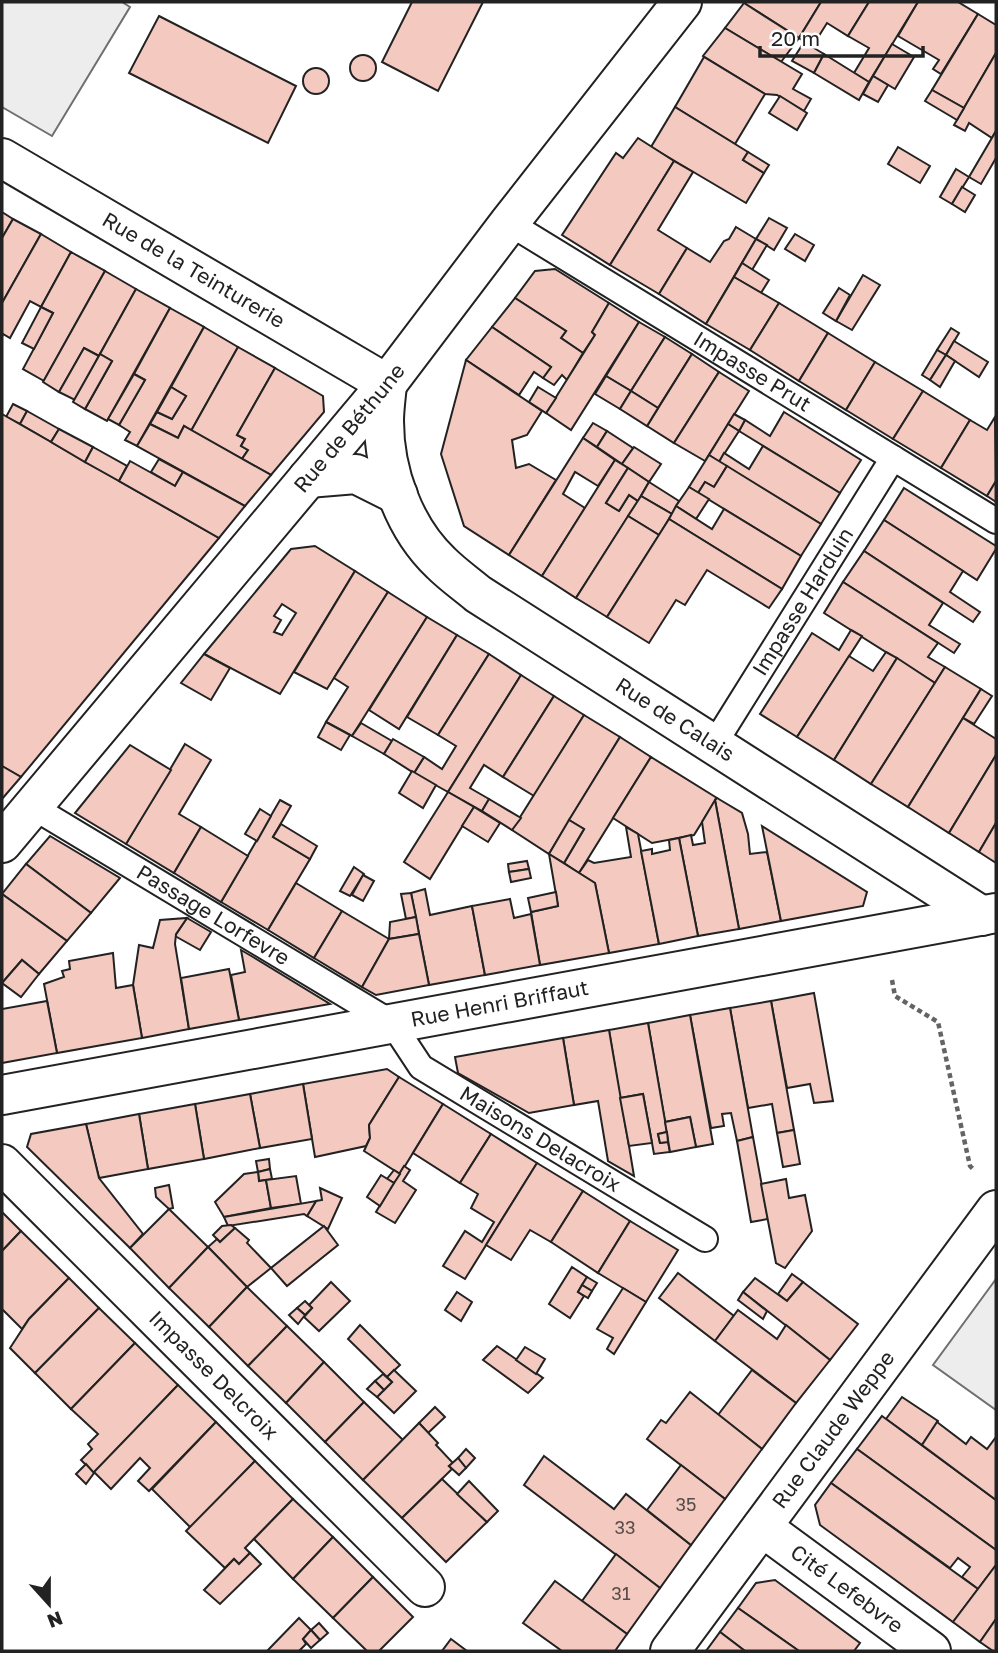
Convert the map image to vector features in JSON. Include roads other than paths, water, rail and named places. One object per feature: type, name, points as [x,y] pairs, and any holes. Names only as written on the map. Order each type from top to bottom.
[{"type":"street","name":"Rue de Béthune","points":[[2,843],[387,384],[682,2]]},
{"type":"street","name":"Rue de la Teinturerie","points":[[2,158],[387,384]]},
{"type":"street","name":"Rue de Calais","points":[[387,384],[384,422],[388,457],[398,495],[414,531],[440,563],[478,594],[713,746],[989,915]]},
{"type":"street","points":[[308,478],[356,474],[398,495]]},
{"type":"street","name":"Rue Henri Briffaut","points":[[2,1095],[989,915]]},
{"type":"street","name":"Impasse Delcroix","points":[[2,1164],[425,1587]]},
{"type":"street","name":"Rue Claude Weppe","points":[[670,1651],[996,1210]]},
{"type":"street","name":"Cité Lefebvre","points":[[762,1527],[931,1651]]},
{"type":"lane","name":"Impasse Prut","points":[[509,223],[996,521]]},
{"type":"lane","name":"Impasse Harduin","points":[[713,746],[894,458]]},
{"type":"lane","name":"Passage Lorfevre","points":[[33,807],[392,1023]]},
{"type":"lane","name":"Maisons Delacroix","points":[[392,1023],[421,1067],[705,1239]]}]
